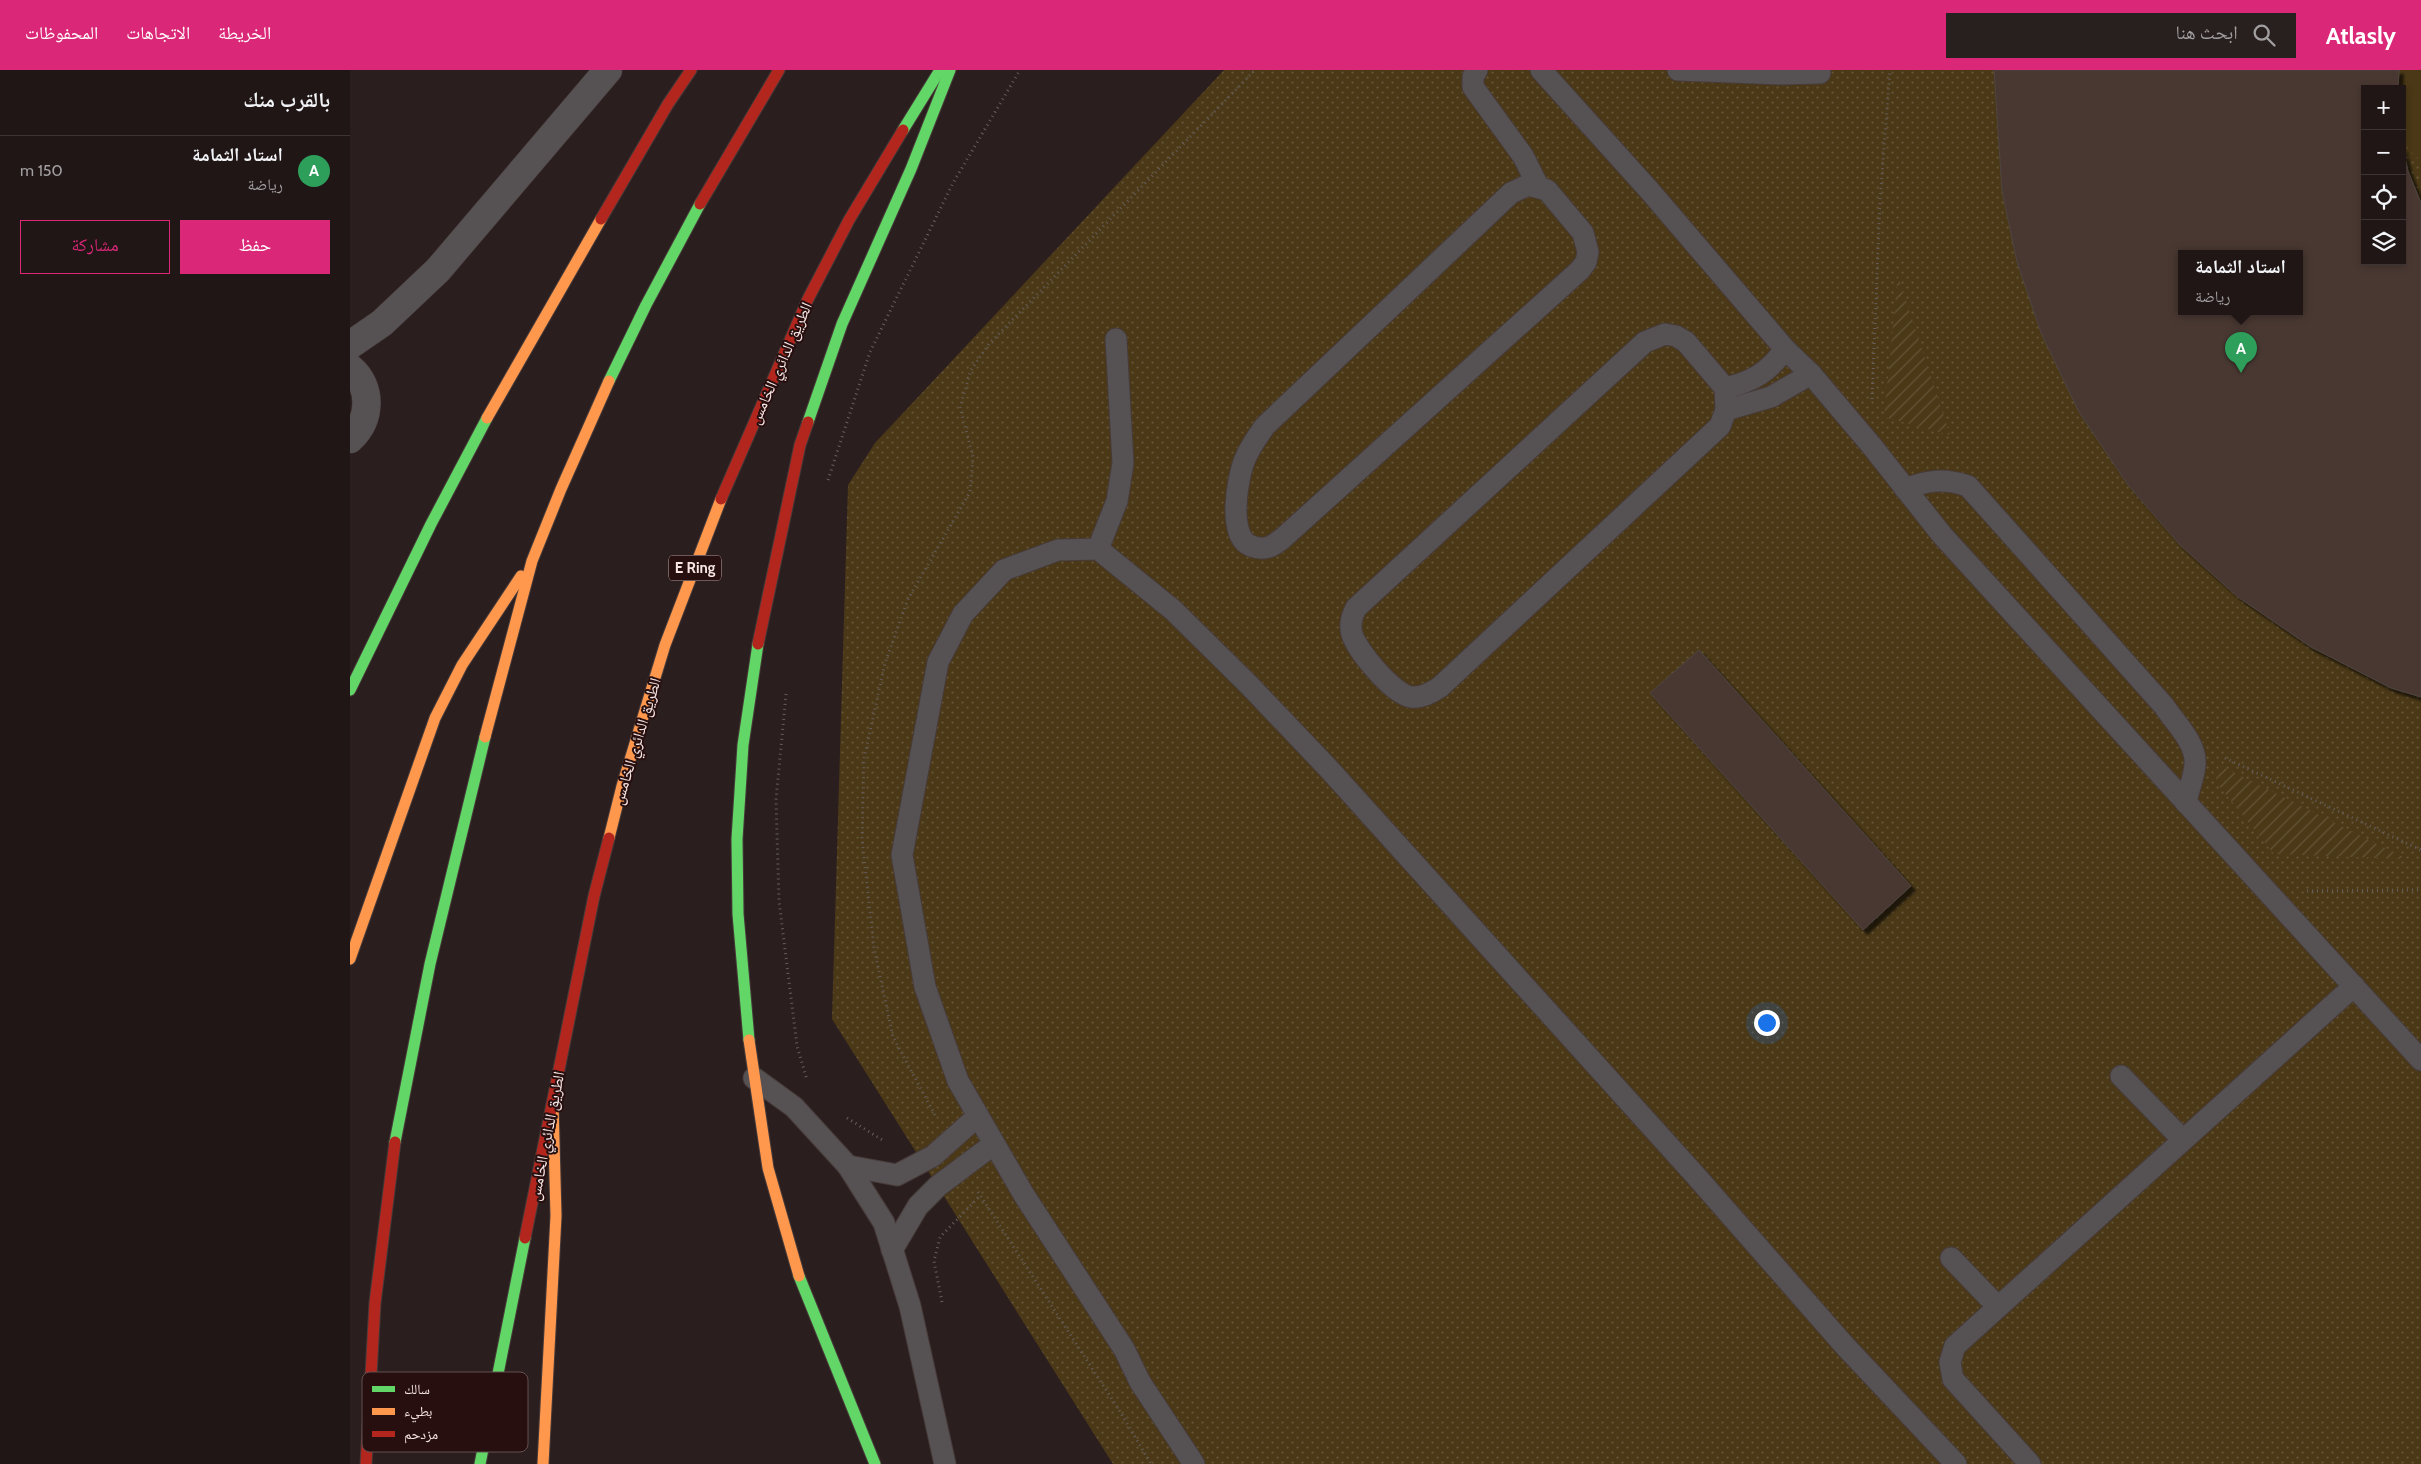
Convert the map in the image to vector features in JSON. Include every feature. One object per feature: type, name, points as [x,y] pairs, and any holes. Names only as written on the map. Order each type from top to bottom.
[{"type":"main road","points":[[350,690],[431,524],[509,376],[668,104],[691,70]]},
{"type":"main road","points":[[369,1372],[380,1250],[394,1152],[433,945],[481,750],[534,556],[596,407],[713,184],[779,70]]},
{"type":"main road","name":"الطريق الدائري الخامس","points":[[498,1372],[594,896],[622,786],[665,645],[728,481],[808,299],[849,220],[940,70]]},
{"type":"main road","points":[[875,1464],[801,1284],[768,1168],[747,1029],[738,914],[737,840],[743,745],[760,638],[800,445],[820,382],[842,324],[910,169],[950,70]]},
{"type":"main road","points":[[350,959],[435,718],[462,665],[534,556]]},
{"type":"main road","points":[[543,1464],[556,1216],[553,1104]]},
{"type":"street","points":[[350,345],[382,323],[438,270],[608,70]]},
{"type":"street","points":[[350,368],[364,386],[367,402],[365,418],[357,432],[350,439]]},
{"type":"lane","points":[[1477,70],[1473,77],[1473,87],[1524,156],[1538,186],[1547,190],[1583,233],[1588,252],[1586,262],[1580,270],[1273,546],[1260,549],[1247,544],[1239,535],[1236,522],[1239,481],[1244,461],[1265,426],[1511,192],[1528,185],[1538,186]]},
{"type":"lane","points":[[1541,70],[1786,349],[1811,374],[1871,445],[1942,536],[2421,1060]]},
{"type":"lane","points":[[1678,70],[1783,74],[1820,73]]},
{"type":"lane","points":[[1665,334],[1676,336],[1686,342],[1725,388],[1726,410],[1720,426],[1440,687],[1427,695],[1412,697],[1398,692],[1357,644],[1351,633],[1351,619],[1356,608],[1645,342],[1665,334]]},
{"type":"lane","points":[[1098,549],[1117,501],[1123,463],[1116,339]]},
{"type":"lane","points":[[1725,388],[1743,384],[1760,376],[1775,364],[1786,349]]},
{"type":"lane","points":[[1726,410],[1770,397],[1811,374]]},
{"type":"lane","points":[[1904,489],[1933,480],[1947,480],[1968,486],[2164,706],[2188,740],[2193,751],[2195,763],[2186,803]]},
{"type":"lane","points":[[1194,1464],[1140,1382],[1124,1349],[1024,1195],[958,1081],[926,988],[902,855],[938,662],[963,614],[1004,570],[1058,550],[1098,549],[1172,610],[1250,685],[1328,768],[1684,1162],[1845,1346],[1956,1464]]},
{"type":"lane","points":[[2030,1464],[1953,1379],[1950,1362],[1955,1346],[2354,986]]},
{"type":"lane","points":[[2120,1076],[2183,1140]]},
{"type":"lane","points":[[754,1078],[794,1107],[848,1166],[884,1223],[910,1306],[945,1464]]},
{"type":"lane","points":[[848,1166],[897,1175],[933,1156],[978,1116]]},
{"type":"lane","points":[[892,1250],[918,1206],[938,1186],[994,1144]]},
{"type":"lane","points":[[1952,1258],[1998,1307]]},
{"type":"path","points":[[827,483],[870,352],[952,183],[1020,70]]},
{"type":"path","points":[[947,1143],[940,1123],[893,1037],[874,948],[862,839],[864,759],[886,663],[908,599],[970,492],[973,457],[960,407],[971,370],[989,344],[1255,70]]},
{"type":"path","points":[[1871,445],[1880,201],[1890,70]]},
{"type":"path","points":[[786,692],[776,800],[779,901],[798,1046],[807,1081],[813,1088]]},
{"type":"path","points":[[2188,740],[2421,850]]},
{"type":"path","points":[[2263,888],[2270,892],[2421,890]]},
{"type":"path","points":[[846,1117],[892,1146]]},
{"type":"path","points":[[962,1168],[1121,1413],[1151,1464]]},
{"type":"path","points":[[943,1310],[934,1261],[940,1236],[980,1196]]},
{"type":"shaded area","points":[[1224,70],[2421,70],[2421,1464],[1113,1464],[832,1019],[848,485],[875,443]]},
{"type":"shaded area","points":[[2338,70],[2421,70],[2421,162],[2406,146],[2406,85],[2361,86]]},
{"type":"shaded area","points":[[1898,276],[1950,435],[1884,417]]},
{"type":"shaded area","points":[[2219,765],[2407,859],[2274,854],[2216,782]]},
{"type":"building","points":[[1994,70],[2399,70],[2398,85],[2361,85],[2361,265],[2406,265],[2406,163],[2421,203],[2421,697],[2391,688],[2311,647],[2238,597],[2180,545],[2128,485],[2079,412],[2041,333],[2017,262],[2002,191]]},
{"type":"building","points":[[1699,650],[1911,886],[1863,930],[1650,693]]},
{"type":"traffic: fast","points":[[903,130],[940,70]]},
{"type":"traffic: fast","points":[[808,422],[842,324],[911,169],[950,70]]},
{"type":"traffic: fast","points":[[609,381],[646,305],[700,204]]},
{"type":"traffic: fast","points":[[350,690],[431,524],[487,418]]},
{"type":"traffic: fast","points":[[749,1040],[738,914],[737,839],[743,745],[758,644]]},
{"type":"traffic: fast","points":[[395,1142],[430,964],[485,737]]},
{"type":"traffic: fast","points":[[498,1372],[525,1238]]},
{"type":"traffic: fast","points":[[799,1276],[875,1464]]},
{"type":"traffic: fast","points":[[480,1464],[482,1452]]},
{"type":"traffic: slow","points":[[487,418],[601,219]]},
{"type":"traffic: slow","points":[[485,737],[532,561],[561,489],[609,381]]},
{"type":"traffic: slow","points":[[609,838],[622,786],[665,645],[721,499]]},
{"type":"traffic: slow","points":[[350,959],[435,718],[462,665],[521,576]]},
{"type":"traffic: slow","points":[[749,1040],[768,1168],[799,1276]]},
{"type":"traffic: slow","points":[[543,1464],[556,1216],[553,1104]]},
{"type":"traffic: jam","points":[[601,219],[668,104],[691,70]]},
{"type":"traffic: jam","points":[[700,204],[779,70]]},
{"type":"traffic: jam","points":[[721,499],[808,299],[849,220],[903,130]]},
{"type":"traffic: jam","points":[[758,644],[800,445],[808,422]]},
{"type":"traffic: jam","points":[[525,1238],[594,896],[609,838]]},
{"type":"traffic: jam","points":[[371,1372],[375,1303],[395,1142]]},
{"type":"traffic: jam","points":[[366,1464],[367,1452]]},
{"type":"place","name":"استاد الثمامة","points":[[2241,373]]}]
